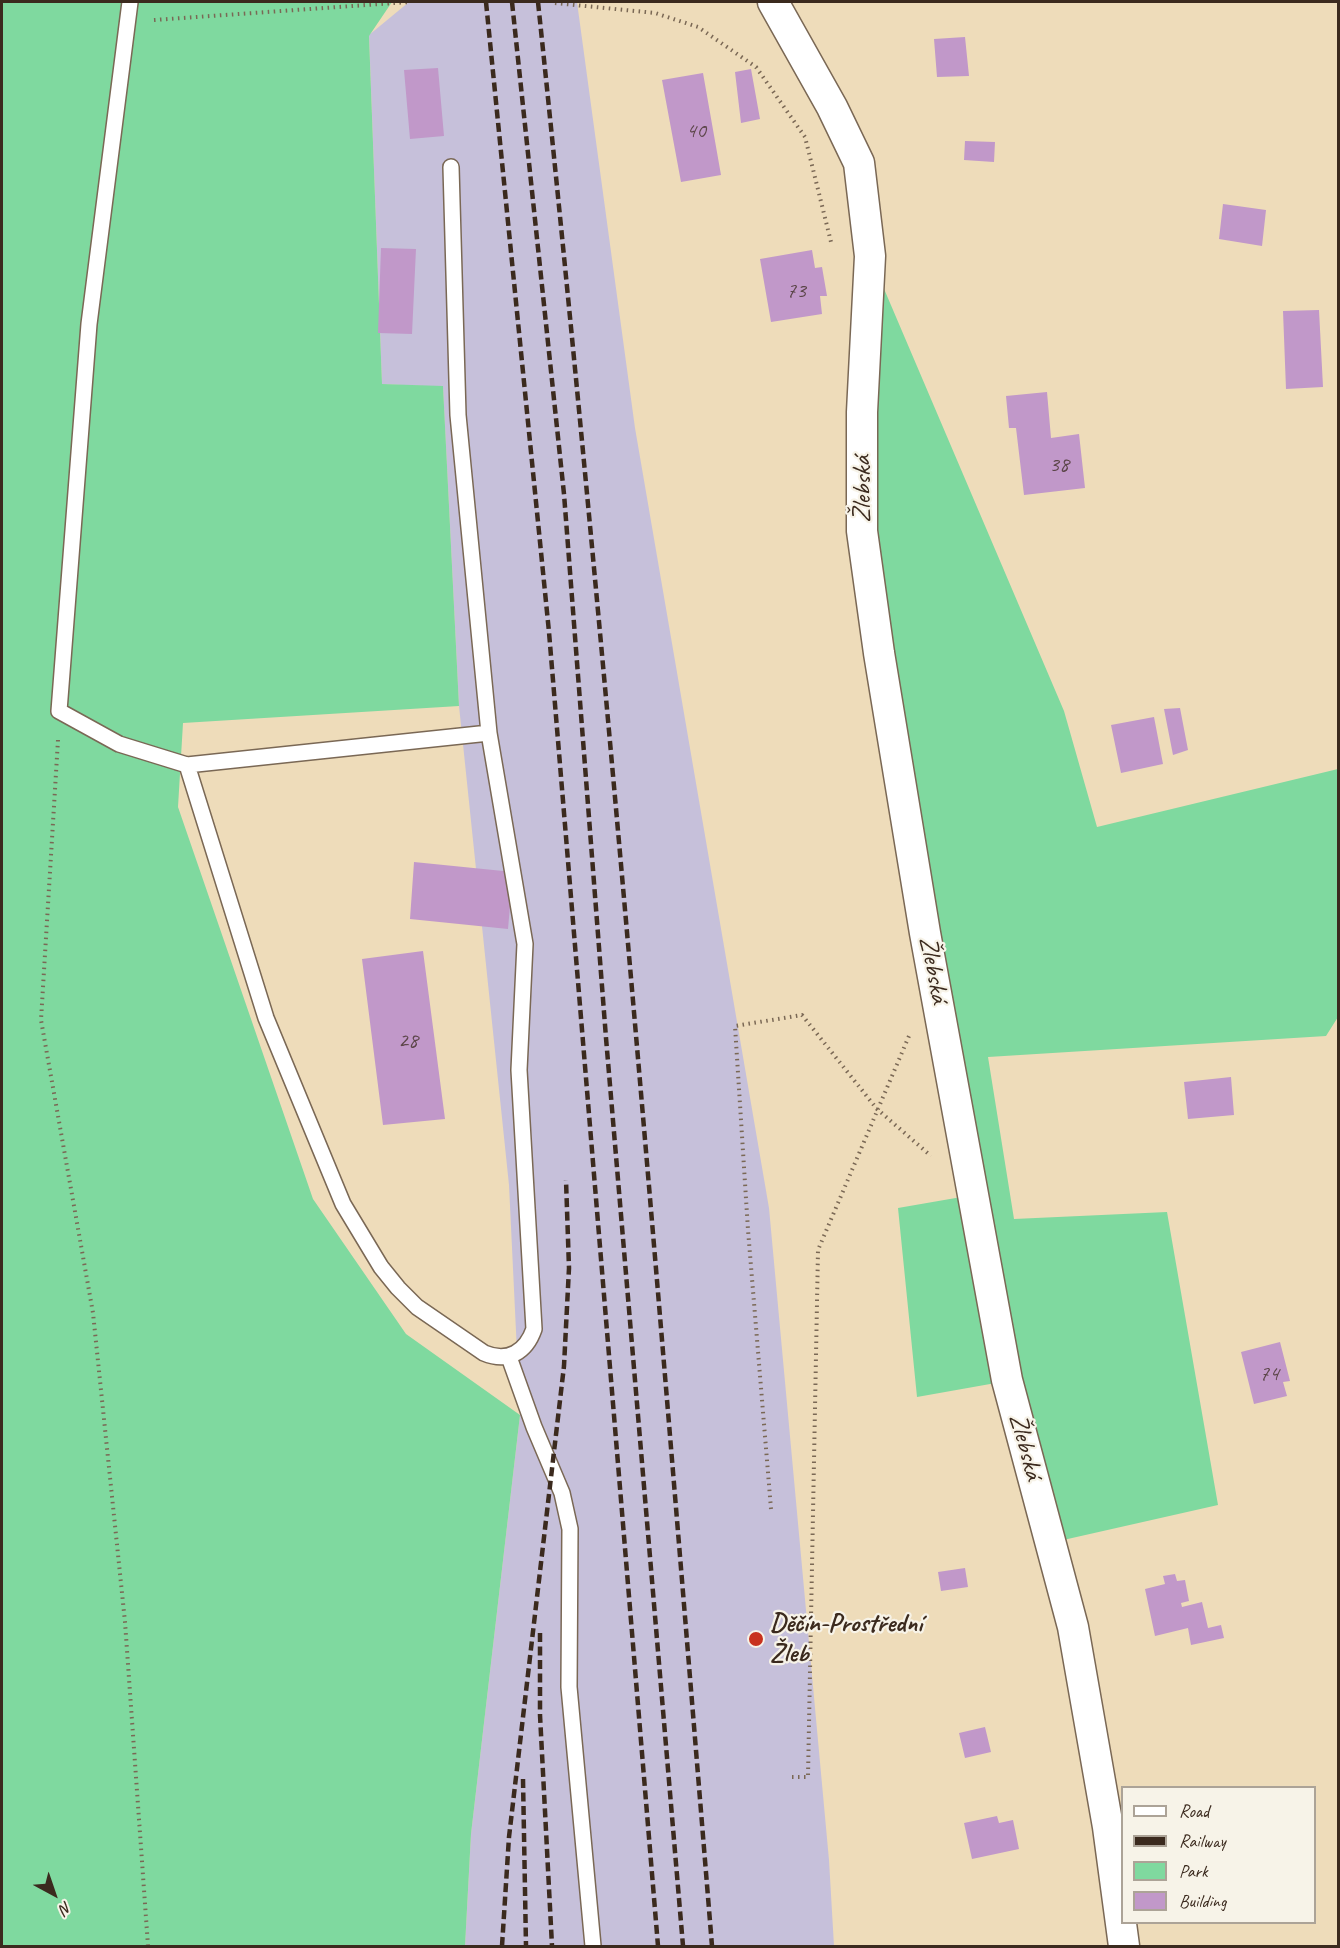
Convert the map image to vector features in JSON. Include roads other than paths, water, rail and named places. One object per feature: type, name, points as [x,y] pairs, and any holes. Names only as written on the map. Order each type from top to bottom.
[{"type":"street","name":"Žlebská","points":[[773,2],[832,107],[859,163],[870,256],[862,412],[862,531],[897,770],[1007,1380],[1073,1627],[1108,1827],[1124,1947]]},
{"type":"lane","points":[[130,2],[89,324],[59,711],[119,744],[187,765],[489,733]]},
{"type":"lane","points":[[187,765],[266,1018],[343,1204],[381,1267],[417,1307],[484,1353],[495,1358],[509,1358],[530,1342],[534,1329],[519,1070],[525,944],[489,733],[458,415],[451,167]]},
{"type":"lane","points":[[509,1358],[567,1510],[570,1529],[569,1687],[593,1947]]},
{"type":"railway","points":[[486,2],[549,632],[658,1946]]},
{"type":"railway","points":[[512,2],[564,494],[606,1038],[683,1946]]},
{"type":"railway","points":[[538,2],[609,731],[712,1946]]},
{"type":"railway","points":[[502,1946],[509,1837],[564,1366],[569,1268],[566,1180]]},
{"type":"railway","points":[[540,1633],[540,1715],[552,1946]]},
{"type":"railway","points":[[523,1779],[526,1946]]},
{"type":"place","name":"Děčín-Prostřední Žleb","points":[[756,1639]]}]
